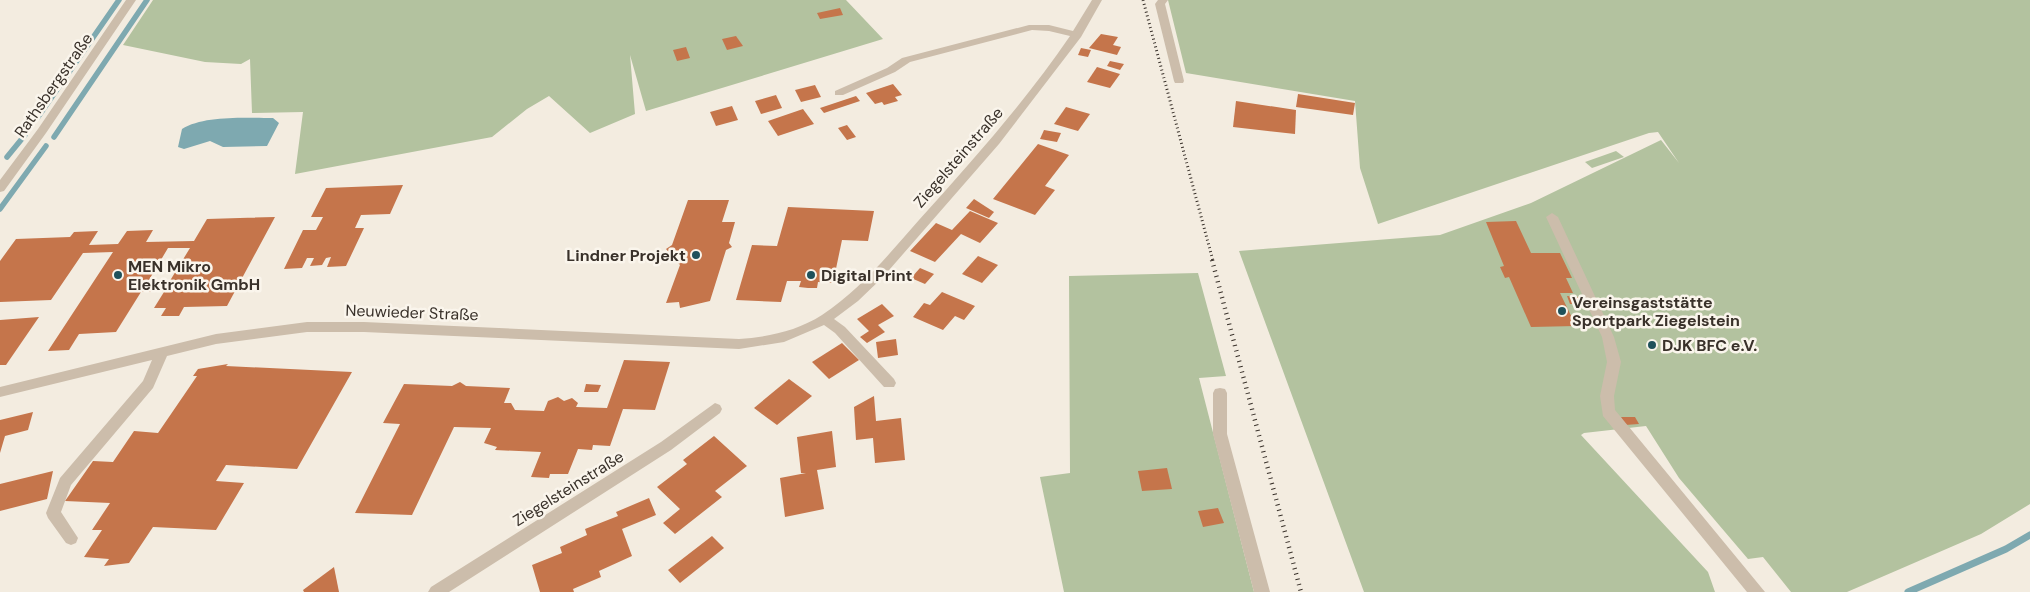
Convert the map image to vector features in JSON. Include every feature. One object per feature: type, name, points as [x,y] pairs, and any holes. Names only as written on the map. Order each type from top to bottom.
[{"type":"street","name":"Rathsbergstraße","points":[[0,188],[42,131],[131,0]]},
{"type":"street","name":"Ziegelsteinstraße","points":[[825,319],[862,290],[930,216],[1016,117],[1077,35],[1097,0]]},
{"type":"street","points":[[1162,0],[1160,4],[1179,81]]},
{"type":"street","points":[[839,93],[891,70],[906,60],[1018,29],[1040,26],[1077,35]]},
{"type":"street","points":[[1552,217],[1608,337],[1614,362],[1607,396],[1608,412],[1757,592]]},
{"type":"street","points":[[825,319],[840,330],[889,383]]},
{"type":"street","name":"Neuwieder Straße","points":[[0,392],[162,352],[253,333],[332,327],[739,344],[782,338],[825,319]]},
{"type":"street","points":[[70,538],[53,514],[65,482],[148,384],[162,352]]},
{"type":"street","points":[[1220,393],[1220,434],[1262,592]]},
{"type":"street","name":"Ziegelsteinstraße","points":[[436,592],[666,446],[715,409]]},
{"type":"green space","points":[[153,0],[846,0],[883,39],[646,111],[630,55],[635,114],[590,133],[549,96],[527,109],[492,137],[295,174],[303,112],[252,113],[250,59],[241,64],[205,62],[123,45]]},
{"type":"green space","name":"DJK BFC e.V.","points":[[1168,0],[2030,0],[2030,504],[1981,534],[1847,592],[1791,592],[1763,557],[1748,559],[1679,478],[1646,426],[1584,433],[1581,435],[1708,572],[1715,592],[1364,592],[1239,251],[1440,235],[1531,203],[1661,140],[1679,163],[1658,132],[1649,133],[1378,224],[1360,168],[1355,101],[1186,73]]},
{"type":"green space","points":[[1616,151],[1624,157],[1592,168],[1585,162]]},
{"type":"green space","points":[[1198,273],[1226,376],[1199,378],[1254,592],[1064,592],[1040,477],[1070,473],[1069,276]]},
{"type":"water","points":[[226,118],[273,118],[279,123],[267,146],[223,147],[210,141],[184,149],[178,147],[182,129],[202,121]]},
{"type":"building","points":[[840,8],[843,15],[820,19],[817,13]]},
{"type":"building","points":[[1101,34],[1118,37],[1113,45],[1121,47],[1117,55],[1089,48]]},
{"type":"building","points":[[736,36],[743,46],[727,50],[722,39]]},
{"type":"building","points":[[686,47],[690,58],[677,61],[673,50]]},
{"type":"building","points":[[1081,48],[1091,50],[1088,57],[1078,55]]},
{"type":"building","points":[[1110,61],[1124,64],[1120,70],[1107,66]]},
{"type":"building","points":[[1097,67],[1120,74],[1110,88],[1087,82]]},
{"type":"building","points":[[893,84],[902,95],[895,97],[898,101],[884,105],[882,102],[875,104],[866,93]]},
{"type":"building","points":[[815,85],[821,97],[801,102],[795,90]]},
{"type":"building","points":[[1298,94],[1355,103],[1353,115],[1296,107]]},
{"type":"building","points":[[776,95],[782,108],[761,114],[755,101]]},
{"type":"building","points":[[856,96],[860,101],[824,113],[820,108]]},
{"type":"building","points":[[1236,101],[1296,110],[1295,134],[1233,127]]},
{"type":"building","points":[[732,106],[738,120],[716,126],[710,112]]},
{"type":"building","points":[[1066,107],[1090,114],[1078,131],[1054,124]]},
{"type":"building","points":[[803,109],[814,124],[778,136],[768,121]]},
{"type":"building","points":[[847,125],[856,137],[847,140],[838,128]]},
{"type":"building","points":[[1044,130],[1061,133],[1057,142],[1040,139]]},
{"type":"building","points":[[1038,144],[1069,155],[1045,186],[1055,190],[1035,215],[993,199]]},
{"type":"building","points":[[403,185],[390,214],[361,215],[355,228],[364,228],[346,266],[327,267],[331,257],[326,258],[322,265],[310,266],[314,258],[307,258],[302,268],[284,269],[303,230],[316,230],[323,217],[311,217],[326,188]]},
{"type":"building","points":[[974,199],[994,212],[989,218],[966,208]]},
{"type":"building","points":[[688,200],[729,200],[722,222],[735,222],[729,243],[732,247],[726,250],[710,301],[680,308],[679,302],[666,303],[680,265],[666,249],[672,245]]},
{"type":"building","points":[[788,207],[874,211],[868,241],[842,240],[833,283],[818,282],[817,288],[808,288],[799,287],[801,281],[787,281],[781,302],[736,300],[752,245],[777,246]]},
{"type":"building","points":[[970,211],[998,223],[980,243],[961,234],[935,262],[910,251],[936,223],[952,230]]},
{"type":"building","points":[[275,217],[227,306],[184,307],[179,316],[161,316],[166,308],[154,308],[164,292],[141,292],[116,332],[79,334],[69,350],[48,351],[113,252],[83,253],[51,300],[0,302],[0,261],[16,239],[70,237],[74,232],[98,231],[89,245],[118,244],[127,231],[153,230],[146,242],[194,241],[207,219]],"holes":[[[168,248],[190,248],[168,284],[146,285]]]},
{"type":"building","points":[[1516,221],[1531,253],[1560,253],[1572,278],[1566,278],[1573,293],[1560,293],[1576,326],[1531,327],[1509,277],[1505,278],[1500,267],[1504,266],[1486,222]]},
{"type":"building","points":[[978,256],[998,265],[982,283],[962,274]]},
{"type":"building","points":[[920,268],[934,274],[925,284],[911,278]]},
{"type":"building","points":[[942,292],[975,306],[964,320],[955,316],[943,330],[913,317],[924,303],[930,305]]},
{"type":"building","points":[[1567,296],[1579,297],[1581,304],[1570,304]]},
{"type":"building","points":[[882,304],[894,316],[878,325],[885,332],[867,343],[860,337],[869,331],[857,319]]},
{"type":"building","points":[[39,317],[6,365],[0,365],[0,320]]},
{"type":"building","points":[[896,339],[898,355],[878,358],[876,342]]},
{"type":"building","points":[[842,343],[859,360],[829,379],[812,362]]},
{"type":"building","points":[[624,360],[670,362],[655,410],[623,409],[610,446],[593,445],[592,450],[578,449],[568,474],[550,474],[549,478],[531,477],[541,452],[495,450],[497,447],[484,443],[491,428],[454,427],[412,515],[355,513],[400,424],[383,423],[404,384],[452,386],[460,382],[466,386],[510,388],[504,403],[511,403],[515,410],[544,411],[548,401],[558,397],[564,401],[572,398],[578,403],[576,407],[607,408]]},
{"type":"building","points":[[228,364],[226,366],[352,372],[297,469],[226,465],[216,481],[244,483],[216,530],[153,527],[129,563],[104,566],[109,559],[84,557],[102,530],[92,530],[110,503],[65,501],[93,461],[113,462],[134,431],[158,433],[197,376],[193,376],[198,369]]},
{"type":"building","points":[[789,379],[812,396],[777,425],[754,408]]},
{"type":"building","points":[[586,384],[601,385],[598,392],[584,392]]},
{"type":"building","points":[[874,396],[876,421],[901,418],[905,460],[875,463],[873,438],[856,440],[854,407]]},
{"type":"building","points":[[33,412],[28,430],[5,436],[0,453],[0,420]]},
{"type":"building","points":[[1621,417],[1635,417],[1639,424],[1625,425]]},
{"type":"building","points":[[832,431],[836,467],[817,470],[824,509],[785,517],[780,478],[806,473],[801,473],[797,437]]},
{"type":"building","points":[[714,436],[747,466],[715,491],[722,497],[675,534],[663,523],[680,509],[657,487],[687,464],[683,460]]},
{"type":"building","points":[[1167,468],[1172,489],[1142,491],[1138,471]]},
{"type":"building","points":[[53,471],[47,499],[0,511],[0,484]]},
{"type":"building","points":[[649,498],[656,515],[622,529],[632,556],[599,571],[601,577],[573,589],[574,592],[540,592],[532,565],[562,553],[560,547],[587,535],[585,529],[618,516],[616,512]]},
{"type":"building","points":[[1218,508],[1224,523],[1203,527],[1198,511]]},
{"type":"building","points":[[712,536],[724,548],[680,583],[668,570]]},
{"type":"building","points":[[334,567],[339,592],[304,592],[303,590]]},
{"type":"waterway","points":[[38,117],[119,0]]},
{"type":"waterway","points":[[54,137],[147,0]]},
{"type":"waterway","points":[[7,157],[25,135]]},
{"type":"waterway","points":[[0,209],[46,146]]},
{"type":"waterway","points":[[1908,592],[2006,549],[2030,535]]},
{"type":"railway","points":[[1143,0],[1213,261]]},
{"type":"railway","points":[[1212,260],[1301,592]]},
{"type":"place","name":"Lindner Projekt","points":[[696,255]]},
{"type":"place","name":"MEN Mikro Elektronik GmbH","points":[[118,275]]},
{"type":"place","name":"Digital Print","points":[[811,275]]},
{"type":"place","name":"Vereinsgaststätte Sportpark Ziegelstein","points":[[1562,311]]},
{"type":"place","name":"DJK BFC e.V.","points":[[1652,345]]}]
